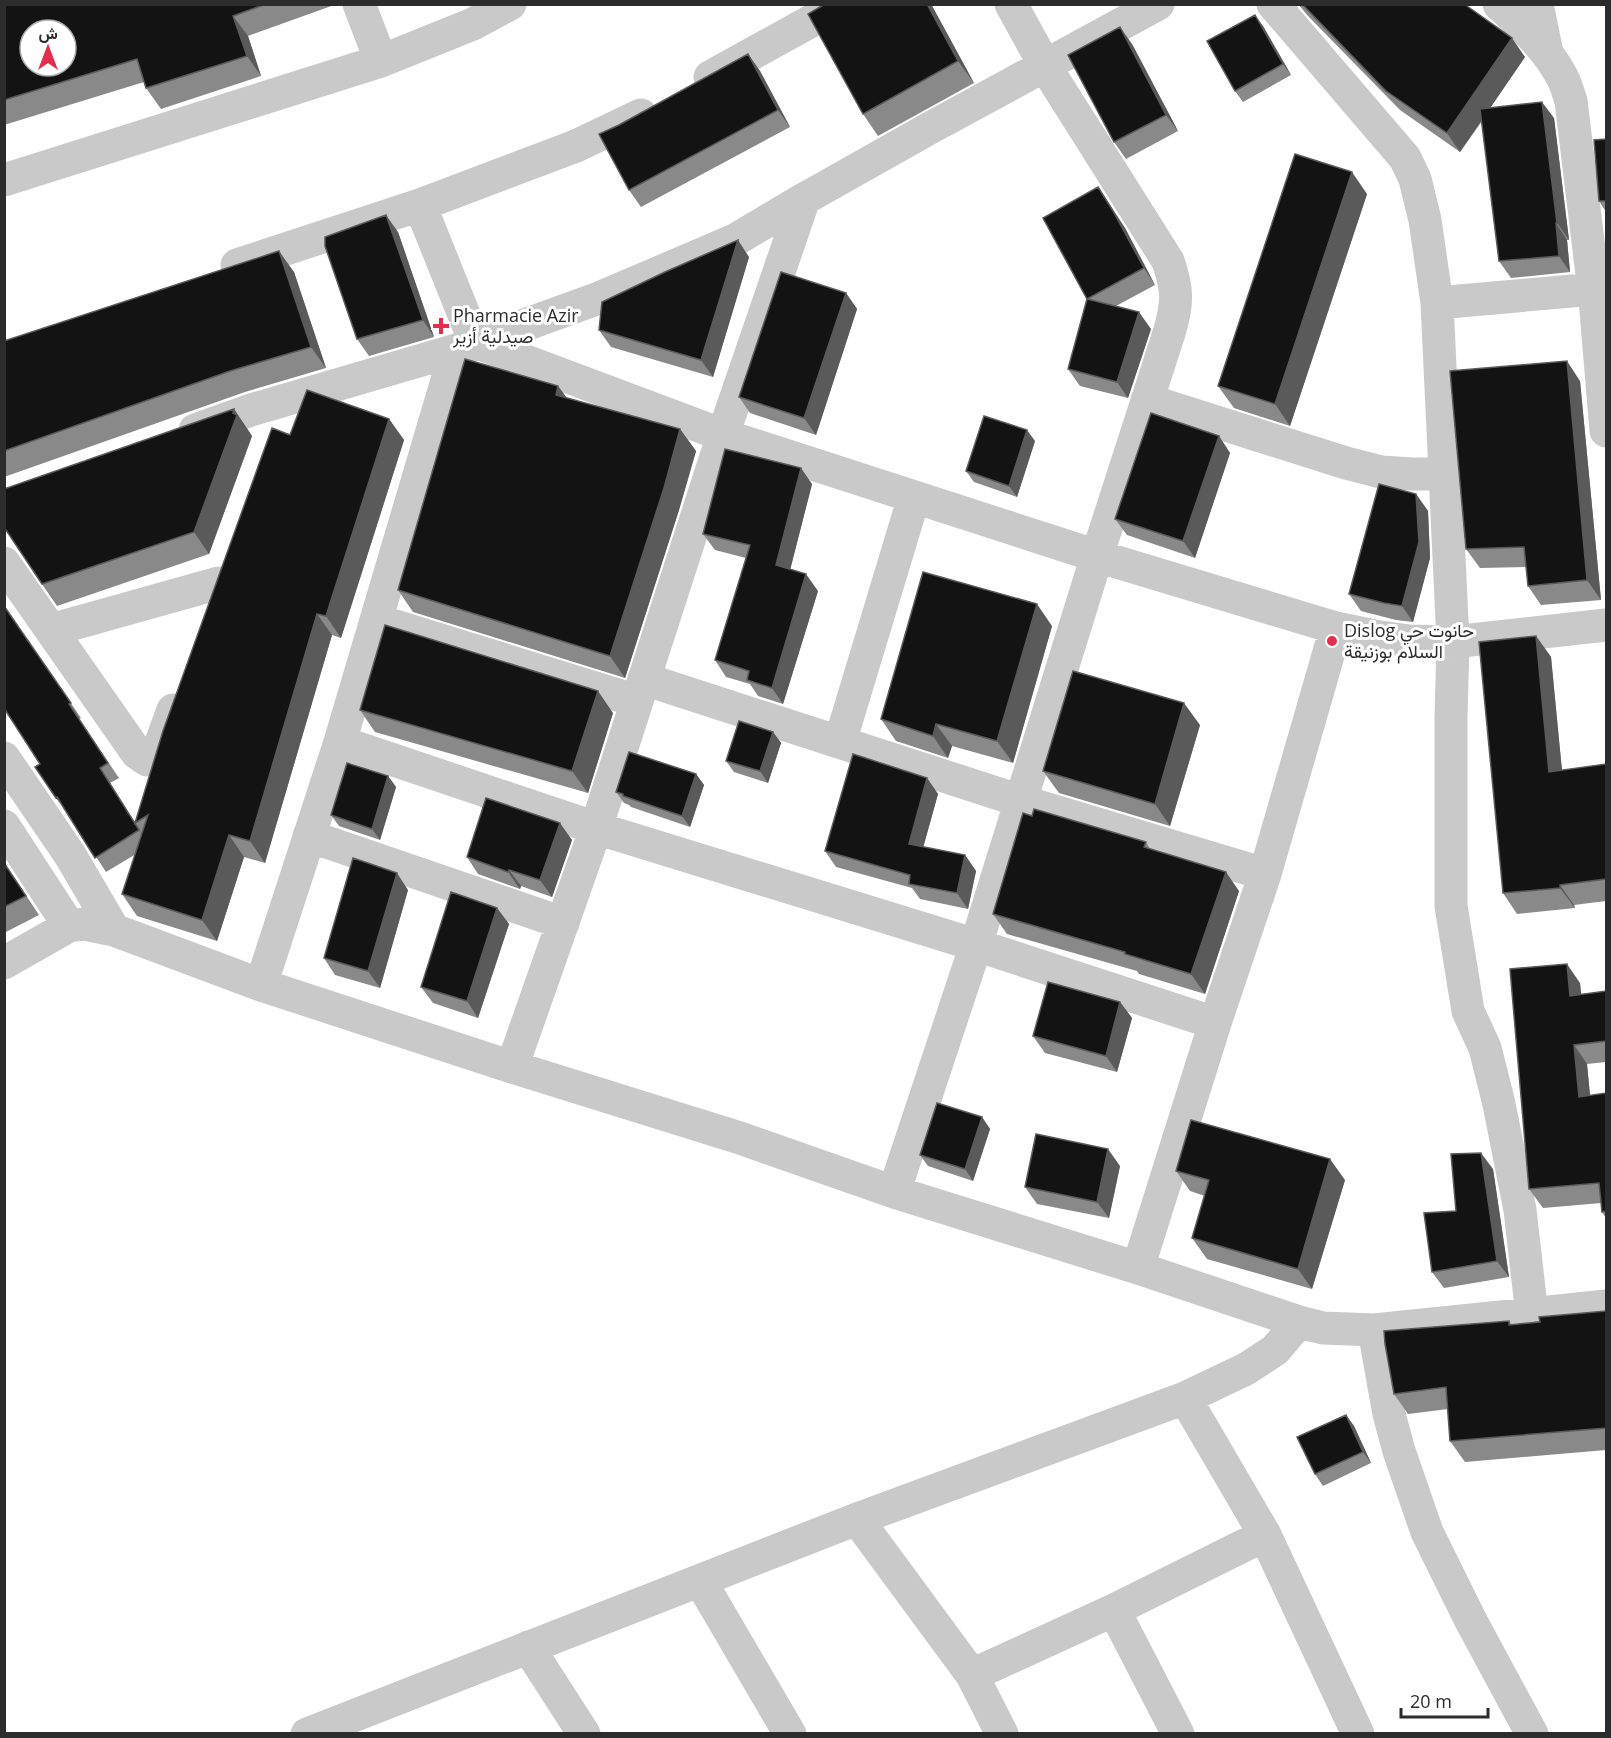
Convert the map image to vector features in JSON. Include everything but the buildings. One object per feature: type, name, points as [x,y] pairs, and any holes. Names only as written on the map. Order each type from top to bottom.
[{"type":"street","points":[[359,4],[381,61]]},
{"type":"street","points":[[4,180],[381,61],[468,14],[510,4]]},
{"type":"street","points":[[210,274],[420,205],[576,146],[622,125],[842,4]]},
{"type":"street","points":[[894,1192],[976,945],[1096,556],[1174,315],[1177,298],[1175,280],[1168,261],[1045,66],[1011,4]]},
{"type":"street","points":[[173,438],[285,400],[465,346],[599,298],[735,240],[804,199],[1158,4]]},
{"type":"street","points":[[1273,4],[1405,158],[1415,180],[1425,220],[1437,303],[1453,642],[1451,906],[1468,1011],[1485,1048],[1499,1104],[1520,1210],[1532,1315]]},
{"type":"street","points":[[1499,4],[1547,53],[1562,76],[1571,101],[1594,289],[1606,431]]},
{"type":"street","points":[[1537,4],[1547,53]]},
{"type":"street","points":[[512,1067],[596,828],[723,435],[804,199]]},
{"type":"street","points":[[261,985],[465,346],[420,205]]},
{"type":"street","points":[[1437,303],[1594,289]]},
{"type":"street","points":[[465,346],[723,435],[1096,556],[1336,628],[1409,641],[1453,642],[1606,626]]},
{"type":"street","points":[[273,432],[285,400]]},
{"type":"street","points":[[1147,400],[1381,472],[1445,474]]},
{"type":"street","points":[[840,742],[914,497]]},
{"type":"street","points":[[207,615],[230,551]]},
{"type":"street","points":[[4,563],[137,753],[147,760],[158,751],[184,679]]},
{"type":"street","points":[[51,630],[219,583]]},
{"type":"street","points":[[376,620],[840,742],[1021,801],[1265,874]]},
{"type":"street","points":[[1138,1268],[1215,1023],[1265,874],[1336,628]]},
{"type":"street","points":[[340,742],[596,828],[976,945],[1215,1023]]},
{"type":"street","points":[[4,758],[70,855],[114,930]]},
{"type":"street","points":[[4,826],[69,926]]},
{"type":"street","points":[[309,836],[563,922]]},
{"type":"street","points":[[4,963],[69,926],[84,924],[114,930],[261,985],[740,1138],[894,1192],[1138,1268],[1299,1323],[1323,1328],[1374,1330],[1606,1306]]},
{"type":"street","points":[[307,1734],[857,1519],[1185,1398],[1246,1369],[1275,1350],[1299,1323]]},
{"type":"street","points":[[1374,1330],[1389,1414],[1427,1532],[1471,1621],[1532,1734]]},
{"type":"street","points":[[1185,1398],[1264,1535],[1358,1734]]},
{"type":"street","points":[[857,1519],[972,1675],[1002,1734]]},
{"type":"street","points":[[972,1675],[1114,1610],[1264,1535]]},
{"type":"street","points":[[701,1581],[790,1734]]},
{"type":"street","points":[[1114,1610],[1178,1734]]},
{"type":"street","points":[[528,1647],[584,1734]]},
{"type":"place","name":"Pharmacie Azir صيدلية أزير","points":[[441,326]]},
{"type":"place","name":"Dislog حانوت حي السلام بوزنيقة","points":[[1332,641]]}]
